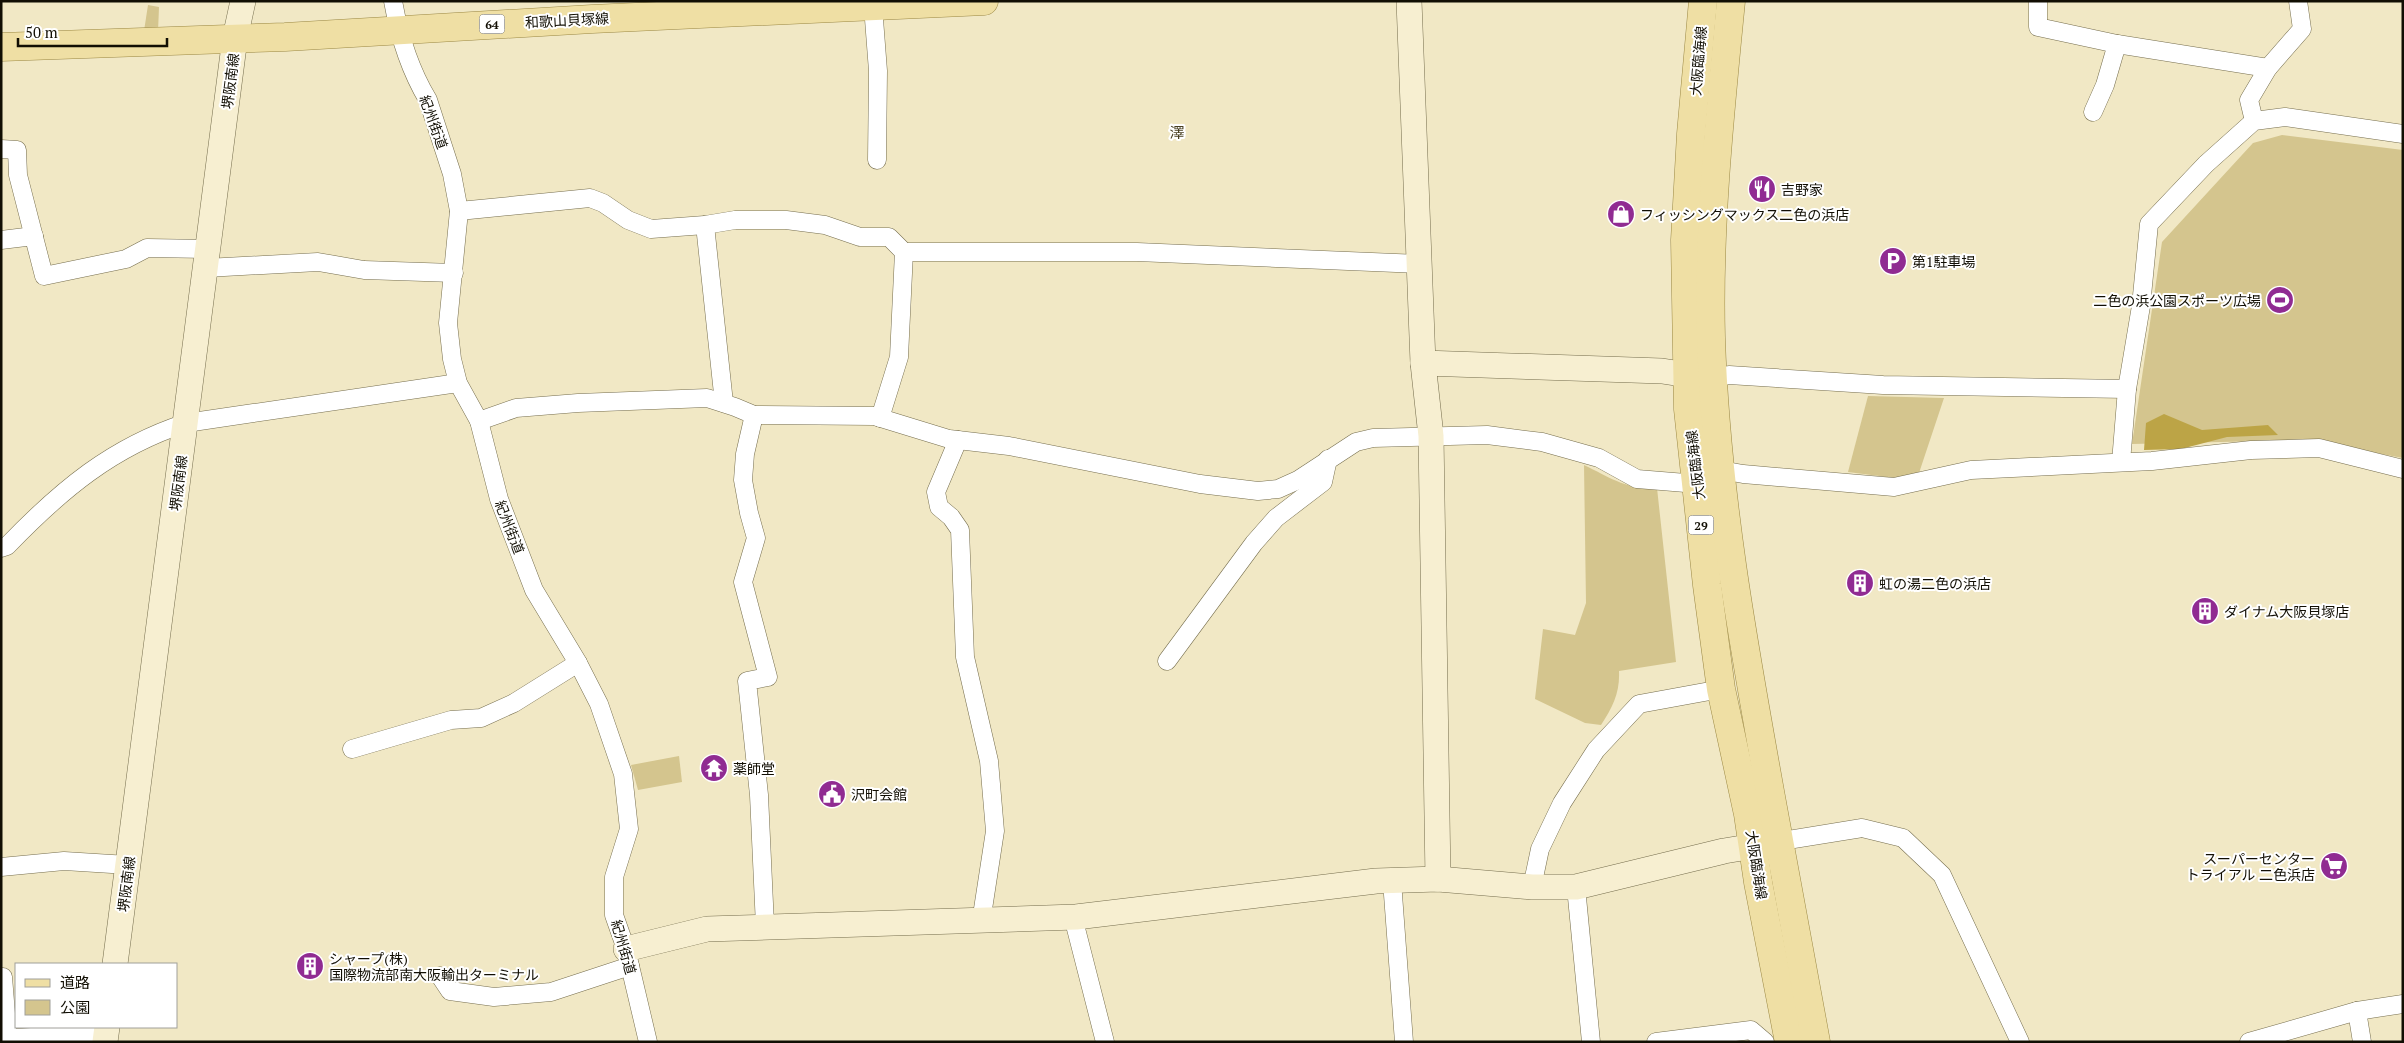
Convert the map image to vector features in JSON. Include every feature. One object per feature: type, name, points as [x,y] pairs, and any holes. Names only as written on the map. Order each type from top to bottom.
[{"type":"main road","name":"和歌山貝塚線","points":[[1,47],[235,38],[984,1]]},
{"type":"main road","name":"大阪臨海線","points":[[1704,1],[1691,134],[1685,240],[1688,409],[1698,484],[1707,585],[1721,689],[1766,844],[1816,1042]]},
{"type":"main road","name":"大阪臨海線","points":[[1731,1],[1712,242],[1711,340],[1721,470],[1733,576],[1748,676],[1766,844],[1758,882],[1789,1042]]},
{"type":"street","name":"堺阪南線","points":[[115,963],[235,38],[243,1]]},
{"type":"street","name":"紀州街道","points":[[392,1],[397,29],[428,100],[452,174],[459,211],[448,323],[452,359],[458,383],[479,421],[499,499],[534,590],[578,663],[599,704],[623,774],[629,829],[614,877],[614,915],[628,957],[648,1042]]},
{"type":"street","points":[[1409,1],[1423,363],[1431,436],[1438,879]]},
{"type":"street","points":[[2038,1],[2038,27],[2117,44],[2268,68]]},
{"type":"street","points":[[2254,121],[2250,100],[2268,68],[2302,29],[2298,1]]},
{"type":"street","points":[[873,6],[878,71],[877,160]]},
{"type":"street","points":[[2093,112],[2105,85],[2117,44]]},
{"type":"street","points":[[2121,462],[2127,389],[2142,306],[2149,224],[2206,164],[2254,121],[2285,117],[2403,134]]},
{"type":"street","points":[[1,150],[17,150],[18,175],[44,276],[126,260],[148,248],[207,258],[318,262],[364,270],[454,273]]},
{"type":"street","points":[[459,211],[590,198],[603,203],[628,220],[651,229],[705,225],[735,220],[804,222],[825,225],[860,237],[889,237],[904,252],[1137,252],[1420,264]]},
{"type":"street","points":[[705,225],[724,403]]},
{"type":"street","points":[[1,240],[34,236]]},
{"type":"street","points":[[880,418],[898,357],[904,252]]},
{"type":"street","points":[[1423,363],[1662,371],[1715,378],[1729,375],[1883,385],[2127,389]]},
{"type":"street","points":[[1,548],[7,546],[64,489],[97,467],[154,434],[186,423],[458,383]]},
{"type":"street","points":[[479,421],[516,408],[578,403],[707,398],[754,415],[874,416],[958,440],[1009,446],[1200,484],[1258,491],[1278,489],[1298,480],[1356,442],[1373,438],[1487,435],[1542,442],[1599,458],[1637,479],[1698,484]]},
{"type":"street","points":[[754,415],[745,454],[743,480],[748,513],[756,538],[743,582],[768,677],[747,681],[759,795],[766,926]]},
{"type":"street","points":[[958,440],[936,492],[939,508],[951,517],[960,530],[965,657],[989,761],[996,831],[981,922]]},
{"type":"street","points":[[1721,470],[1743,474],[1894,487],[1971,470],[2152,461],[2251,450],[2319,448],[2403,468]]},
{"type":"street","points":[[1167,661],[1271,524],[1322,482],[1328,459]]},
{"type":"street","points":[[352,749],[451,720],[481,718],[514,703],[578,663]]},
{"type":"street","points":[[1532,887],[1540,849],[1562,803],[1596,750],[1639,704],[1721,689]]},
{"type":"street","points":[[440,976],[450,991],[494,997],[551,992],[628,957],[706,929],[981,922],[1073,917],[1392,880],[1438,879],[1532,887],[1576,887],[1724,851],[1862,828],[1903,838],[1942,875],[2020,1042]]},
{"type":"street","points":[[1,867],[64,861],[128,865]]},
{"type":"street","points":[[1392,880],[1404,1042]]},
{"type":"street","points":[[1576,887],[1590,1042]]},
{"type":"street","points":[[1073,917],[1105,1042]]},
{"type":"street","points":[[3,977],[5,1038],[106,1033]]},
{"type":"street","points":[[2249,1042],[2283,1037],[2356,1011],[2403,1004]]},
{"type":"street","points":[[2356,1011],[2362,1042]]},
{"type":"street","points":[[1656,1042],[1751,1030],[1765,1042]]},
{"type":"green space","points":[[148,5],[159,7],[158,32],[144,31]]},
{"type":"green space","name":"二色の浜公園スポーツ広場","points":[[2282,135],[2403,150],[2403,458],[2306,440],[2132,444],[2162,242],[2253,143]]},
{"type":"green space","points":[[1868,396],[1944,398],[1918,476],[1895,478],[1848,472]]},
{"type":"green space","points":[[1584,465],[1611,479],[1628,485],[1657,488],[1676,662],[1619,671],[1615,699],[1601,725],[1585,723],[1535,699],[1543,629],[1575,635],[1586,603]]},
{"type":"green space","points":[[679,756],[682,782],[638,790],[631,765]]},
{"type":"shaded area","points":[[2164,414],[2202,430],[2268,425],[2278,435],[2227,437],[2181,449],[2144,450],[2146,423]]},
{"type":"place","name":"吉野家","points":[[1762,189]]},
{"type":"place","name":"フィッシングマックス二色の浜店","points":[[1621,214]]},
{"type":"place","name":"第1駐車場","points":[[1893,261]]},
{"type":"place","name":"二色の浜公園スポーツ広場","points":[[2280,300]]},
{"type":"place","name":"虹の湯二色の浜店","points":[[1860,583]]},
{"type":"place","name":"ダイナム大阪貝塚店","points":[[2205,611]]},
{"type":"place","name":"薬師堂","points":[[714,768]]},
{"type":"place","name":"沢町会館","points":[[832,794]]},
{"type":"place","name":"スーパーセンター トライアル 二色浜店","points":[[2334,866]]},
{"type":"place","name":"シャープ(株) 国際物流部南大阪輸出ターミナル","points":[[310,966]]},
{"type":"district","name":"澤","points":[[1177,132]]}]
